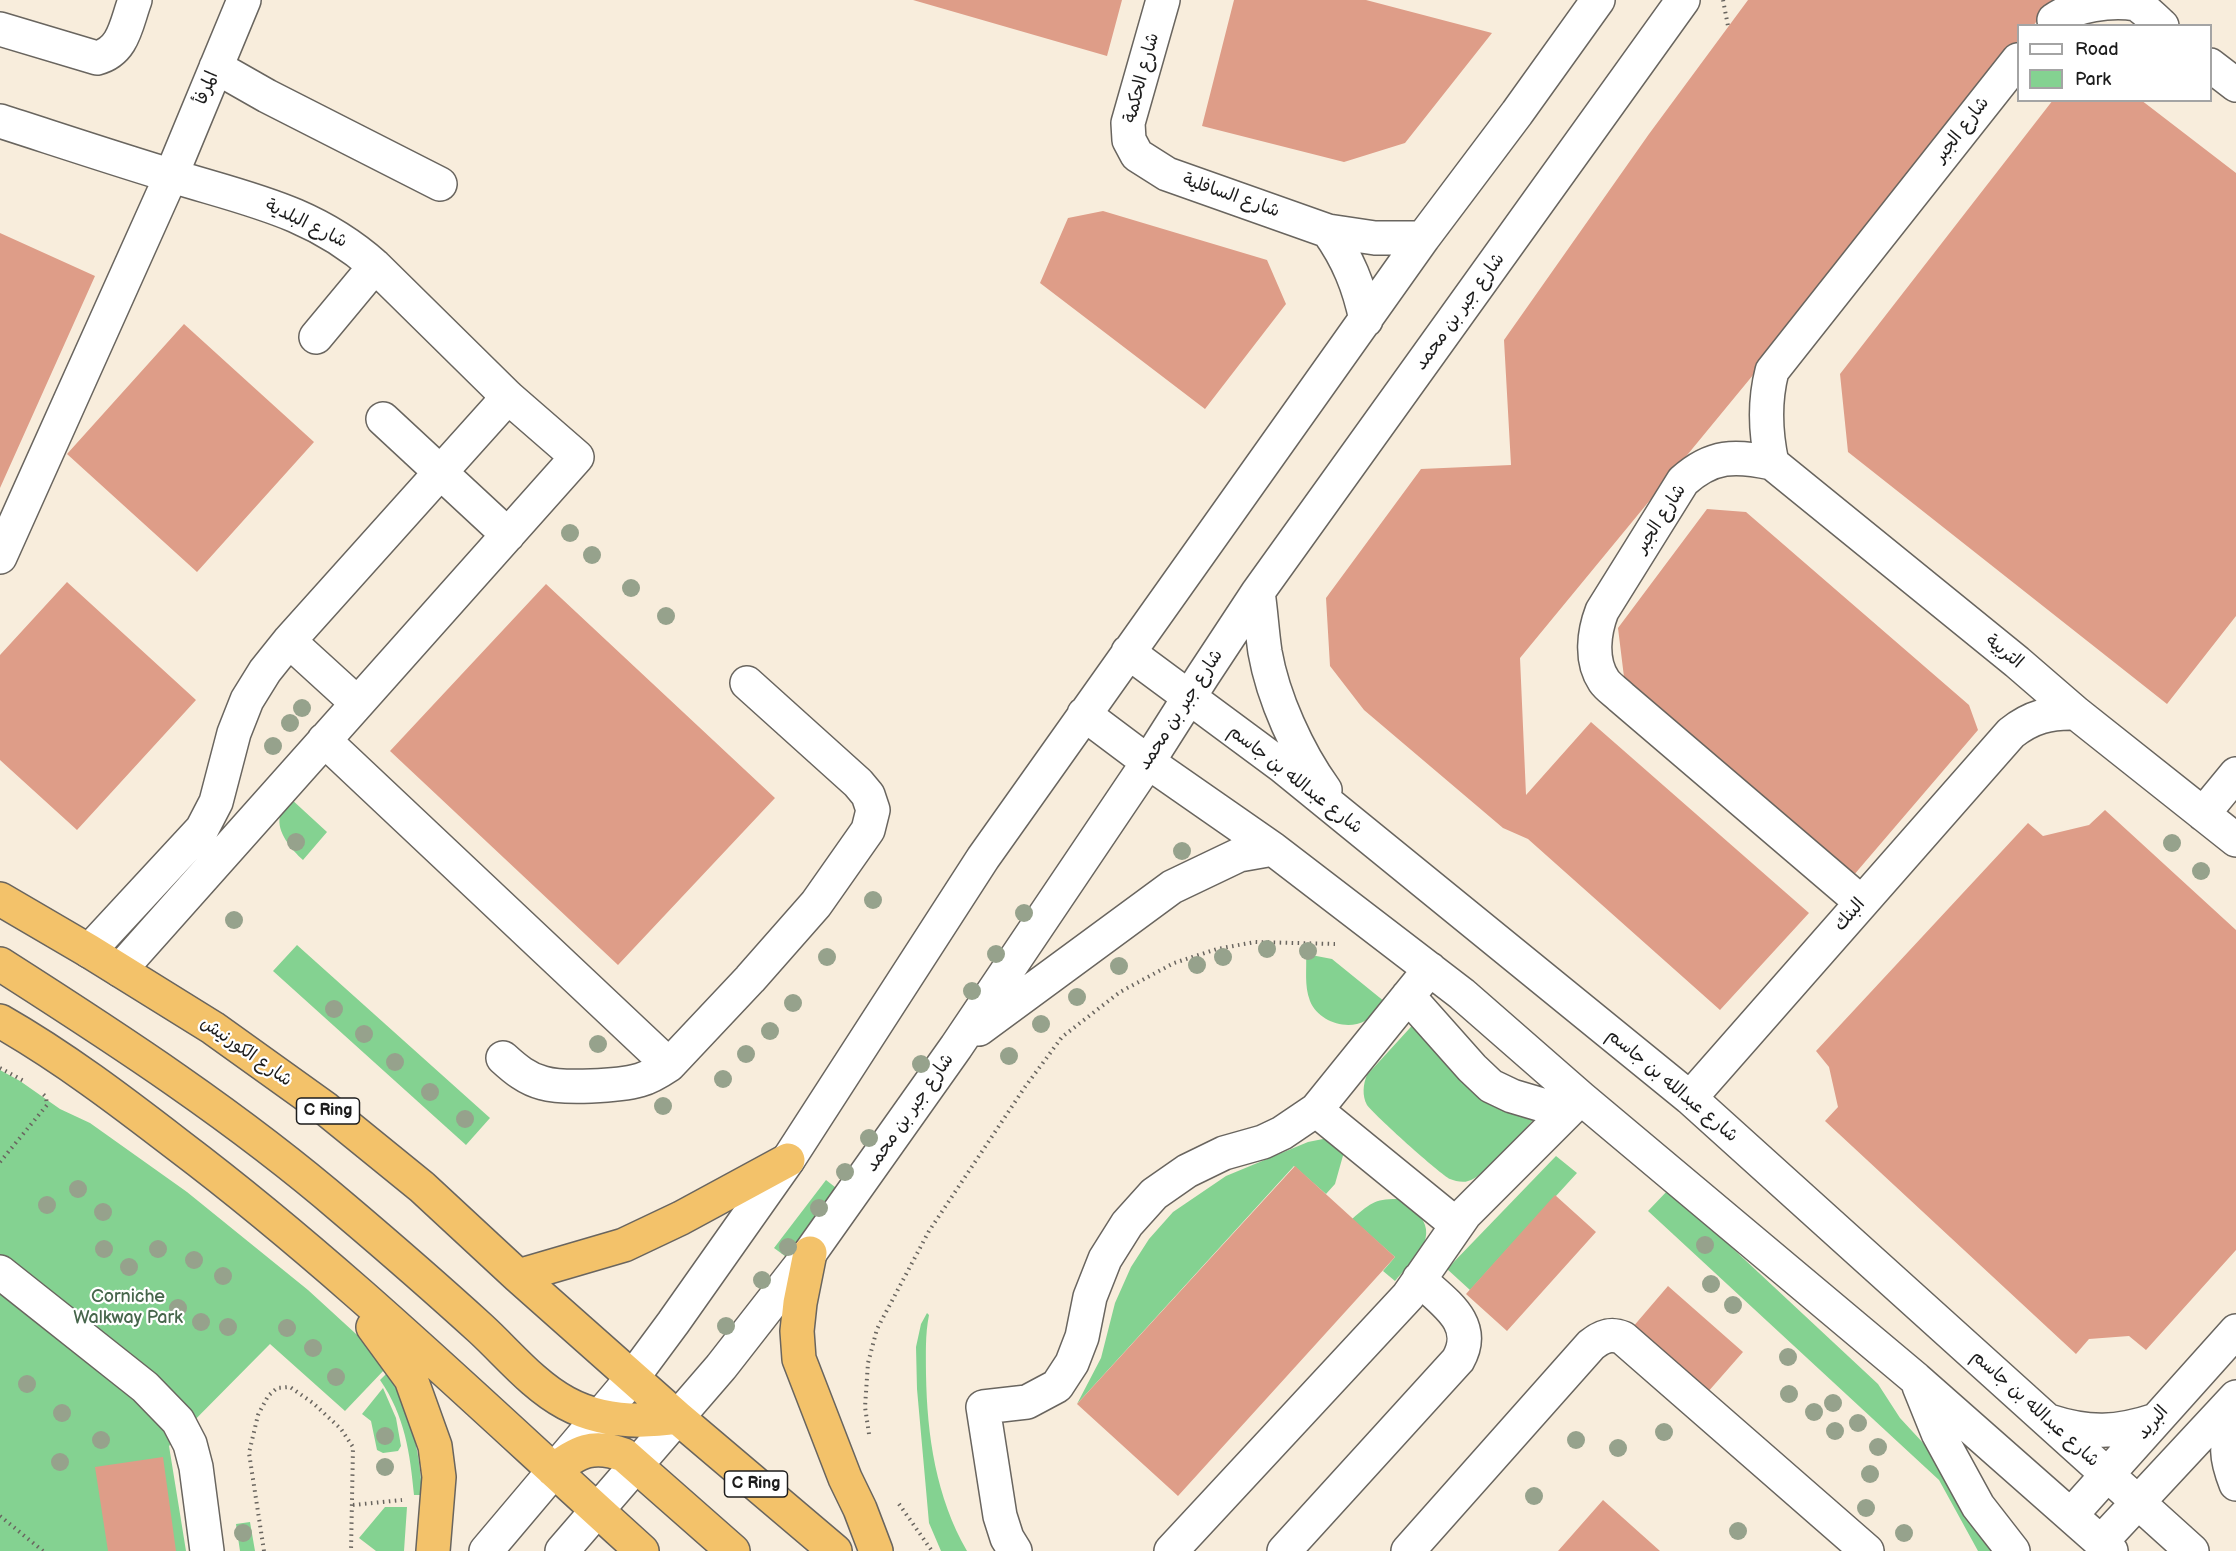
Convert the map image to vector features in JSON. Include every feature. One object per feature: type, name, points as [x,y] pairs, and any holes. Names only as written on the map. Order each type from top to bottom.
[{"type":"highway","name":"شارع الكورنيش","points":[[0,899],[213,1028],[326,1109],[422,1187],[677,1417],[835,1551]]},
{"type":"highway","points":[[0,964],[116,1038],[231,1119],[342,1206],[552,1395],[583,1411],[600,1416],[639,1421],[677,1417]]},
{"type":"highway","points":[[0,1021],[39,1044],[132,1110],[219,1176],[318,1257],[642,1551]]},
{"type":"highway","points":[[518,1276],[624,1245],[681,1218],[788,1160]]},
{"type":"highway","points":[[810,1253],[797,1331],[799,1359],[876,1551]]},
{"type":"highway","points":[[318,1257],[389,1347],[411,1379],[424,1412],[435,1446],[439,1477],[433,1551]]},
{"type":"highway","points":[[553,1470],[578,1453],[593,1449],[609,1450],[624,1455],[733,1551]]},
{"type":"street","points":[[0,29],[97,58],[107,56],[115,50],[121,40],[135,0]]},
{"type":"street","name":"المرفأ","points":[[0,557],[171,176],[244,0]]},
{"type":"street","name":"شارع الحكمة","points":[[1137,155],[1129,140],[1128,123],[1164,0]]},
{"type":"street","points":[[486,1551],[633,1377],[788,1160],[983,858],[1424,238],[1598,0]]},
{"type":"street","name":"شارع جبر بن محمد","points":[[677,1417],[721,1366],[810,1253],[956,1047],[1148,762],[1258,592],[1683,0]]},
{"type":"street","points":[[2058,15],[2084,3],[2118,0],[2135,2],[2160,24]]},
{"type":"street","name":"شارع الجبر","points":[[1861,902],[1604,681],[1596,660],[1594,643],[1596,628],[1602,611],[1683,481],[1698,468],[1729,459],[1746,458],[1772,463],[1765,418],[1772,371],[2017,63]]},
{"type":"street","points":[[2212,66],[2236,85]]},
{"type":"street","points":[[216,67],[267,96],[440,184]]},
{"type":"street","name":"شارع البلدية","points":[[0,122],[171,176],[261,201],[294,214],[353,247],[508,397],[577,457],[508,535]]},
{"type":"street","name":"شارع السافلية","points":[[1137,155],[1167,174],[1328,231],[1375,238],[1424,238]]},
{"type":"street","points":[[1328,231],[1342,250],[1353,272],[1366,320]]},
{"type":"street","points":[[316,337],[375,266]]},
{"type":"street","points":[[89,951],[202,829],[216,802],[234,733],[247,700],[265,671],[288,641],[508,397]]},
{"type":"street","points":[[120,970],[508,535],[384,419]]},
{"type":"street","name":"التربية","points":[[1772,463],[2017,662],[2076,713],[2236,840]]},
{"type":"street","points":[[1258,592],[1265,653],[1279,701],[1309,768],[1346,819]]},
{"type":"street","points":[[288,641],[357,704]]},
{"type":"street","name":"شارع عبدالله بن جاسم","points":[[1128,652],[1282,766],[1689,1098],[2192,1551]]},
{"type":"street","name":"البنك","points":[[2011,733],[2019,716],[2023,698],[2022,680],[2017,662]]},
{"type":"street","points":[[503,1058],[521,1073],[541,1083],[563,1088],[640,1080],[655,1074],[669,1065],[750,979],[816,904],[868,830],[873,810],[868,795],[858,783],[747,683]]},
{"type":"street","name":"البنك","points":[[1689,1098],[2011,733],[2025,722],[2041,715],[2058,712],[2076,713]]},
{"type":"street","points":[[1084,714],[1148,762],[1273,849],[1430,969],[1573,1105],[1916,1379],[2106,1546],[2138,1503],[2236,1397]]},
{"type":"street","points":[[324,740],[669,1065]]},
{"type":"street","points":[[2203,814],[2236,774]]},
{"type":"street","points":[[221,777],[264,808]]},
{"type":"street","points":[[956,1047],[1172,887],[1239,855],[1273,849]]},
{"type":"street","points":[[1015,1551],[1007,1539],[1000,1516],[983,1407],[1027,1402],[1057,1386],[1072,1363],[1082,1337],[1090,1297],[1105,1259],[1126,1224],[1154,1194],[1187,1170],[1224,1153],[1263,1142],[1282,1133],[1316,1110],[1430,969]]},
{"type":"street","points":[[1408,996],[1491,1086],[1512,1096],[1573,1105]]},
{"type":"street","points":[[1172,1551],[1401,1303],[1465,1214],[1573,1105]]},
{"type":"street","points":[[1316,1110],[1456,1225]]},
{"type":"street","points":[[0,1272],[145,1387],[178,1421],[190,1444],[196,1467],[207,1551]]},
{"type":"street","points":[[1284,1551],[1450,1369],[1463,1351],[1465,1332],[1461,1322],[1419,1279]]},
{"type":"street","name":"البريد","points":[[2071,1515],[2236,1331]]},
{"type":"street","points":[[1408,1551],[1591,1345],[1598,1339],[1615,1335],[1623,1338],[1867,1551]]},
{"type":"street","points":[[1916,1379],[1938,1433],[1977,1506],[2013,1551]]},
{"type":"street","points":[[562,1551],[677,1417]]},
{"type":"street","points":[[2236,1418],[2226,1447],[2229,1466],[2236,1484]]},
{"type":"street","points":[[2049,1421],[2070,1428],[2113,1431],[2156,1420]]},
{"type":"path","points":[[1723,0],[1728,26]]},
{"type":"path","points":[[870,1442],[865,1407],[868,1363],[877,1329],[929,1231],[1025,1087],[1062,1037],[1120,992],[1174,963],[1217,949],[1256,942],[1324,943],[1346,946]]},
{"type":"path","points":[[0,1068],[29,1084]]},
{"type":"path","points":[[0,1162],[47,1105],[46,1097],[39,1090]]},
{"type":"path","points":[[264,1551],[249,1453],[258,1415],[268,1396],[277,1388],[290,1387],[300,1392],[341,1429],[353,1447],[351,1551]]},
{"type":"path","points":[[353,1505],[411,1499]]},
{"type":"path","points":[[896,1500],[932,1551]]},
{"type":"path","points":[[0,1516],[43,1551]]},
{"type":"green space","points":[[290,798],[327,832],[303,860],[290,846],[280,828],[281,814]]},
{"type":"green space","points":[[297,945],[490,1118],[466,1145],[273,971]]},
{"type":"green space","points":[[1306,954],[1332,959],[1385,1002],[1371,1017],[1358,1024],[1341,1024],[1326,1019],[1314,1008],[1308,995]]},
{"type":"green space","points":[[1419,1018],[1535,1118],[1493,1163],[1468,1181],[1457,1181],[1444,1175],[1372,1111],[1364,1098],[1367,1075]]},
{"type":"green space","name":"Corniche Walkway Park","points":[[0,1070],[60,1109],[90,1123],[187,1192],[308,1290],[367,1344],[385,1369],[345,1411],[270,1344],[169,1446],[186,1551],[0,1551]]},
{"type":"green space","points":[[1328,1138],[1344,1152],[1335,1184],[1326,1194],[1294,1166],[1077,1404],[1101,1358],[1115,1303],[1131,1267],[1149,1239],[1173,1212],[1226,1176],[1308,1142]]},
{"type":"green space","points":[[1556,1156],[1577,1173],[1470,1290],[1447,1269]]},
{"type":"green space","points":[[826,1180],[840,1191],[789,1259],[774,1248]]},
{"type":"green space","points":[[1669,1189],[1878,1384],[1900,1418],[1950,1472],[2005,1551],[1978,1551],[1939,1480],[1648,1211]]},
{"type":"green space","points":[[1402,1199],[1420,1216],[1425,1225],[1426,1234],[1415,1259],[1395,1281],[1383,1271],[1395,1257],[1352,1219],[1375,1202]]},
{"type":"green space","points":[[927,1313],[929,1315],[926,1337],[926,1374],[931,1443],[935,1466],[948,1509],[967,1551],[941,1551],[929,1523],[917,1389],[916,1347],[921,1324]]},
{"type":"green space","points":[[387,1373],[402,1402],[413,1432],[422,1495],[414,1495],[411,1464],[401,1421],[380,1380]]},
{"type":"green space","points":[[383,1388],[396,1418],[401,1446],[398,1451],[383,1453],[377,1450],[371,1421],[362,1414]]},
{"type":"green space","points":[[385,1507],[407,1507],[404,1551],[376,1551],[359,1538]]},
{"type":"green space","points":[[250,1522],[255,1551],[240,1551],[236,1524]]},
{"type":"building","points":[[913,0],[1122,0],[1107,56]]},
{"type":"building","points":[[1234,0],[1366,0],[1492,33],[1405,143],[1344,162],[1202,126]]},
{"type":"building","points":[[1748,0],[2053,0],[2035,24],[2017,24],[2017,44],[1772,352],[1520,658],[1526,795],[1591,722],[1809,913],[1720,1010],[1528,839],[1503,828],[1364,710],[1330,666],[1326,598],[1421,469],[1511,465],[1504,340],[1649,134]]},
{"type":"building","points":[[2051,102],[2144,102],[2236,173],[2236,616],[2167,704],[1848,452],[1840,374]]},
{"type":"building","points":[[1103,211],[1267,260],[1286,304],[1205,409],[1040,283],[1068,218]]},
{"type":"building","points":[[0,233],[95,276],[0,488]]},
{"type":"building","points":[[184,324],[314,442],[197,572],[67,454]]},
{"type":"building","points":[[1707,509],[1746,512],[1969,705],[1978,730],[1853,876],[1624,677],[1618,628]]},
{"type":"building","points":[[67,582],[196,700],[77,830],[0,760],[0,655]]},
{"type":"building","points":[[546,584],[775,798],[618,965],[390,751]]},
{"type":"building","points":[[2105,810],[2236,930],[2236,1250],[2146,1350],[2129,1336],[2089,1339],[2076,1354],[1825,1121],[1838,1107],[1829,1067],[1816,1051],[2028,823],[2043,836],[2089,825]]},
{"type":"building","points":[[1295,1166],[1395,1257],[1178,1496],[1077,1404]]},
{"type":"building","points":[[1555,1195],[1596,1232],[1507,1331],[1466,1294]]},
{"type":"building","points":[[1668,1286],[1743,1352],[1707,1393],[1632,1328]]},
{"type":"building","points":[[163,1457],[176,1551],[108,1551],[95,1467]]},
{"type":"building","points":[[1603,1500],[1660,1551],[1558,1551]]}]
